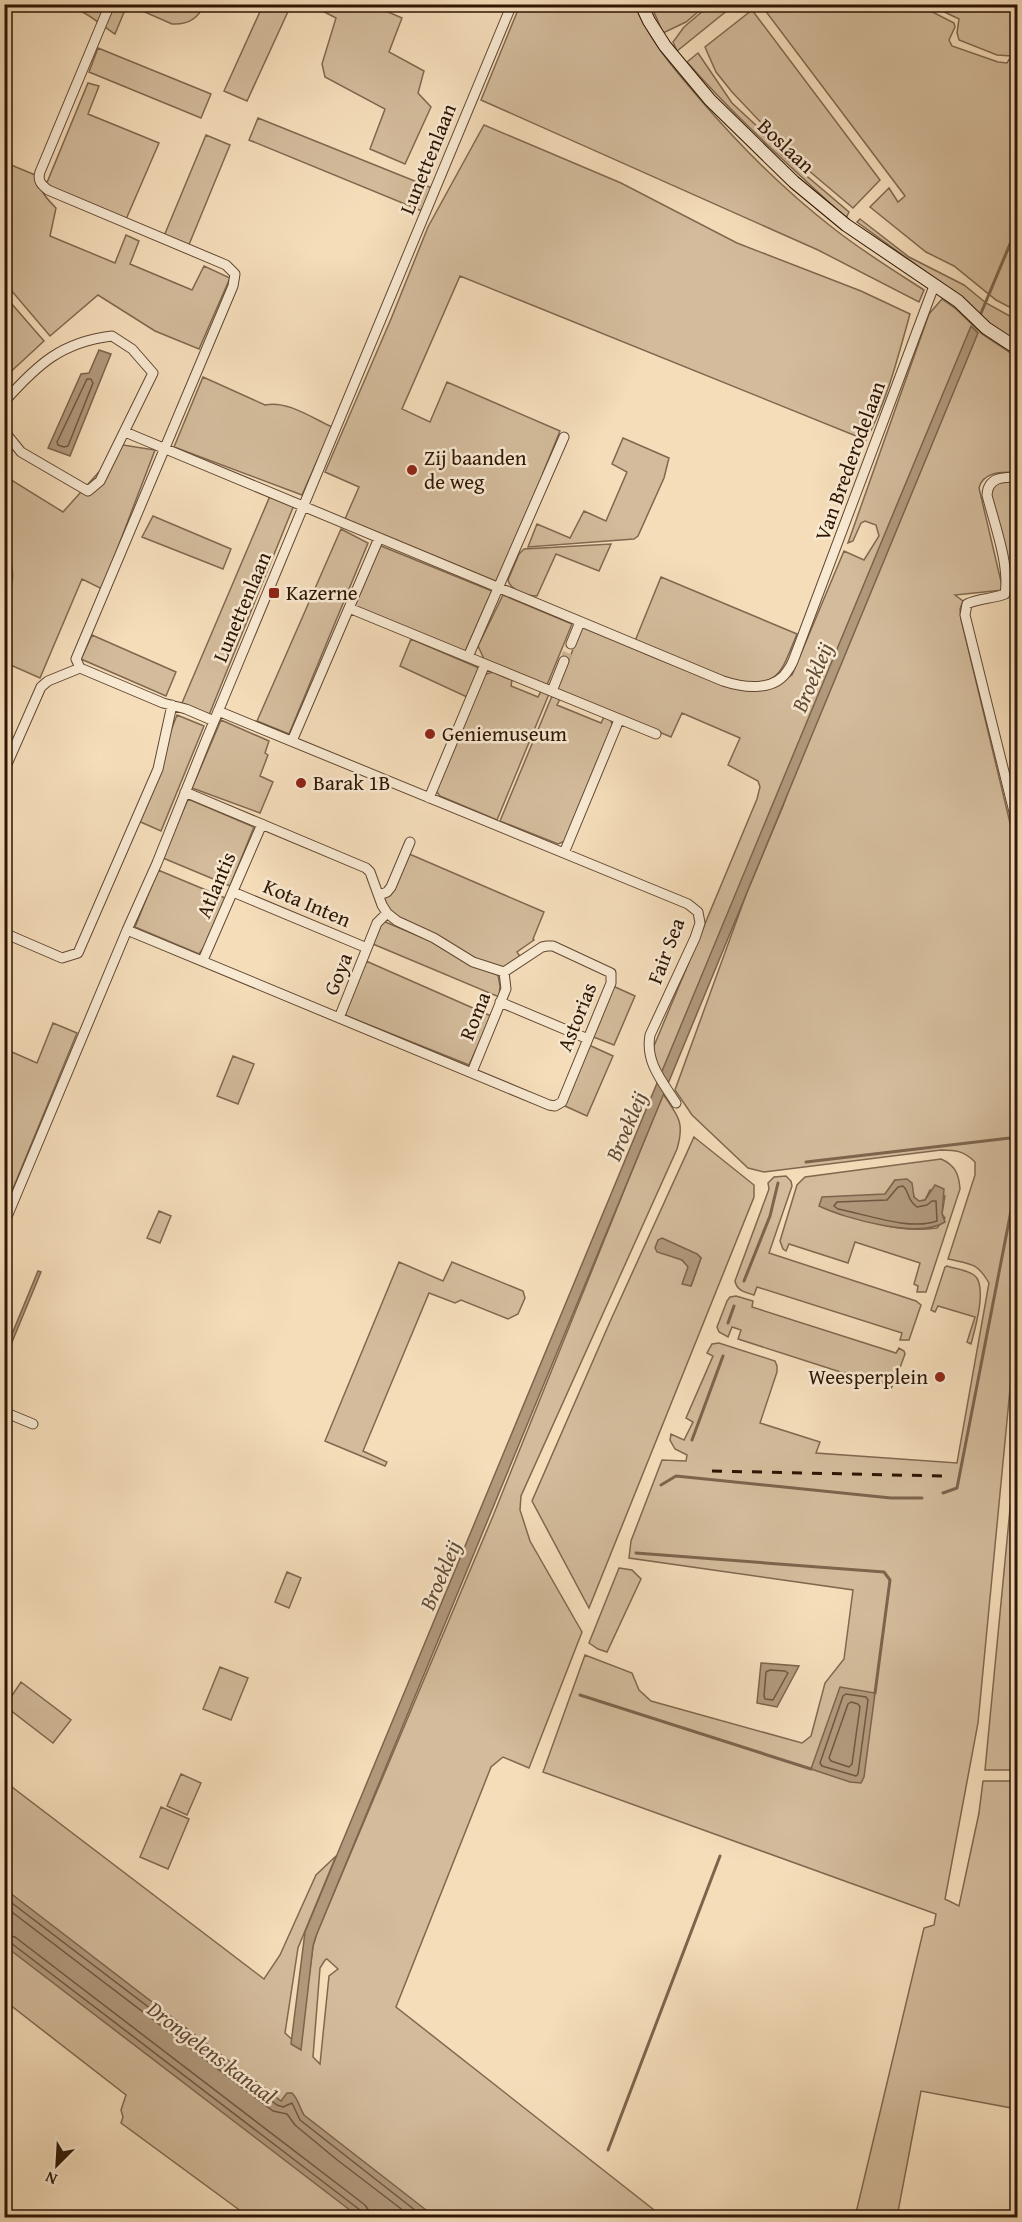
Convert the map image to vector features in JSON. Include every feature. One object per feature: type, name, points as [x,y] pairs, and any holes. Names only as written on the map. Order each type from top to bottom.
[{"type":"main road","name":"Boslaan","points":[[641,4],[649,21],[678,62],[710,100],[794,182],[846,225],[958,301],[986,328],[1017,349]]},
{"type":"street","points":[[80,668],[76,659],[233,286],[235,274],[226,265],[48,190],[41,185],[38,178],[110,4]]},
{"type":"street","name":"Lunettenlaan","points":[[4,1224],[157,863],[184,792],[512,4]]},
{"type":"street","name":"Van Brederodelaan","points":[[125,432],[723,681],[752,688],[771,683],[788,671],[934,286]]},
{"type":"street","points":[[4,402],[51,356],[90,338],[112,336],[132,349],[153,373],[100,481],[88,491],[21,452],[4,431]]},
{"type":"street","points":[[468,657],[564,437]]},
{"type":"street","points":[[1017,477],[1001,477],[993,480],[988,487],[987,495],[1004,565],[1007,584],[1005,594],[975,600],[967,604],[965,615],[1017,828]]},
{"type":"street","points":[[292,741],[379,538]]},
{"type":"street","points":[[349,608],[656,734]]},
{"type":"street","points":[[571,644],[580,622]]},
{"type":"street","points":[[552,691],[564,661]]},
{"type":"street","points":[[429,798],[485,664]]},
{"type":"street","points":[[4,771],[41,687],[48,681],[80,668],[214,722]]},
{"type":"street","points":[[4,933],[62,958],[78,952],[158,769],[172,705]]},
{"type":"street","points":[[218,711],[564,853],[619,720]]},
{"type":"street","points":[[184,792],[366,868],[370,872],[387,913],[396,921],[434,938],[473,962],[504,972]]},
{"type":"street","name":"Atlantis","points":[[203,960],[262,824]]},
{"type":"street","points":[[379,895],[391,887],[410,842]]},
{"type":"street","name":"Fair Sea","points":[[564,853],[688,904],[698,912],[700,923],[695,938],[650,1035],[648,1053],[676,1103]]},
{"type":"street","name":"Kota Inten","points":[[233,892],[367,948]]},
{"type":"street","name":"Goya","points":[[339,1017],[377,923],[387,913]]},
{"type":"street","name":"Astorias","points":[[127,930],[555,1106],[562,1102],[611,983],[611,973],[553,946],[542,947],[504,972]]},
{"type":"street","name":"Roma","points":[[472,1072],[506,989],[504,972]]},
{"type":"street","points":[[500,1002],[588,1039]]},
{"type":"street","points":[[4,1412],[33,1424]]},
{"type":"shaded area","points":[[204,4],[195,17],[188,22],[178,24],[172,24],[129,5]]},
{"type":"shaded area","points":[[58,5],[127,5],[115,34],[82,12]]},
{"type":"shaded area","points":[[263,5],[291,5],[247,101],[224,91]]},
{"type":"shaded area","points":[[311,5],[372,5],[402,18],[389,52],[424,71],[418,93],[431,107],[405,164],[370,149],[385,109],[325,77],[322,64],[336,18]]},
{"type":"shaded area","points":[[520,5],[635,5],[647,30],[671,65],[746,150],[780,183],[833,228],[924,290],[919,302],[818,250],[481,100]]},
{"type":"shaded area","points":[[651,5],[706,5],[686,22],[663,33]]},
{"type":"shaded area","points":[[710,5],[734,5],[677,51],[673,42],[684,27]]},
{"type":"shaded area","points":[[761,5],[919,5],[954,23],[955,27],[949,40],[952,46],[1007,63],[1011,56],[997,55],[959,40],[957,33],[959,19],[930,5],[1017,5],[1017,311],[996,300],[954,266],[926,252],[870,207],[889,188],[898,202],[905,196]]},
{"type":"shaded area","points":[[752,10],[880,180],[853,208],[782,148],[716,72],[705,47]]},
{"type":"shaded area","points":[[98,48],[211,94],[201,118],[89,72]]},
{"type":"shaded area","points":[[698,53],[732,103],[759,128],[782,155],[849,212],[846,218],[744,123],[687,62]]},
{"type":"shaded area","points":[[88,83],[99,86],[88,114],[159,143],[124,224],[46,185]]},
{"type":"shaded area","points":[[258,118],[432,188],[422,211],[249,140]]},
{"type":"shaded area","points":[[484,125],[621,183],[737,243],[861,291],[910,314],[886,394],[866,440],[460,276],[402,409],[430,422],[447,382],[560,431],[543,473],[542,485],[499,583],[345,519],[359,487],[325,472],[428,227]]},
{"type":"shaded area","points":[[206,135],[230,145],[188,247],[164,236]]},
{"type":"shaded area","points":[[4,162],[40,177],[46,198],[56,208],[50,236],[115,263],[126,235],[139,241],[130,264],[192,290],[204,266],[230,278],[199,349],[155,331],[98,295],[50,336],[5,283]]},
{"type":"shaded area","points":[[860,219],[909,257],[964,285],[986,303],[1017,320],[1017,343],[983,319],[966,301],[857,222]]},
{"type":"shaded area","points":[[4,295],[44,341],[5,377],[4,377]]},
{"type":"shaded area","points":[[942,299],[982,334],[1018,358],[1017,472],[989,475],[981,482],[979,488],[1003,590],[955,595],[963,601],[960,609],[961,619],[1017,852],[1018,1347],[1011,1379],[978,1723],[945,1899],[959,1906],[979,1813],[983,1781],[1017,1781],[1017,2109],[921,2091],[897,2217],[855,2217],[924,1928],[934,1925],[936,1914],[543,1772],[585,1655],[632,1673],[639,1690],[651,1701],[802,1743],[811,1736],[825,1683],[844,1659],[853,1590],[629,1558],[631,1541],[662,1460],[686,1461],[687,1455],[675,1449],[670,1440],[671,1434],[684,1440],[693,1422],[686,1418],[713,1356],[707,1353],[712,1344],[719,1343],[775,1361],[777,1372],[760,1423],[820,1442],[816,1453],[957,1463],[989,1283],[977,1267],[948,1259],[975,1175],[975,1162],[960,1152],[941,1150],[764,1172],[748,1168],[692,1115],[675,1090],[747,892],[783,806],[821,700],[664,1077],[653,1056],[654,1046],[760,787],[758,781],[728,765],[740,738],[682,713],[671,737],[558,688],[582,626],[736,689],[752,691],[766,689],[792,675],[844,551],[864,560],[879,536],[876,525],[865,521],[861,523],[853,541],[848,543],[929,314]]},
{"type":"shaded area","points":[[203,377],[265,405],[291,407],[332,427],[302,495],[174,447]]},
{"type":"shaded area","points":[[623,438],[669,458],[664,478],[638,536],[634,539],[528,547],[537,524],[570,538],[584,511],[606,521],[627,472],[612,464]]},
{"type":"shaded area","points":[[123,445],[155,450],[102,589],[82,579],[40,678],[5,664],[5,476],[63,512]]},
{"type":"shaded area","points":[[1004,481],[1017,481],[1017,594],[1014,595],[988,493],[991,486]]},
{"type":"shaded area","points":[[270,496],[294,505],[209,715],[182,703]]},
{"type":"shaded area","points":[[153,516],[231,549],[223,569],[142,537]]},
{"type":"shaded area","points":[[341,529],[368,543],[289,734],[257,721]]},
{"type":"shaded area","points":[[611,544],[599,571],[556,554],[537,596],[520,592],[509,584],[508,580],[519,554],[524,549]]},
{"type":"shaded area","points":[[381,546],[492,591],[465,652],[354,607],[378,548]]},
{"type":"shaded area","points":[[661,577],[797,634],[778,673],[763,682],[737,682],[635,641]]},
{"type":"shaded area","points":[[503,595],[572,624],[547,685],[484,659],[478,646]]},
{"type":"shaded area","points":[[92,635],[176,672],[166,696],[81,659]]},
{"type":"shaded area","points":[[411,639],[479,668],[467,697],[400,666]]},
{"type":"shaded area","points":[[493,672],[512,680],[511,686],[538,697],[541,691],[549,694],[497,820],[440,796],[436,791],[483,675]]},
{"type":"shaded area","points":[[552,696],[560,699],[557,705],[601,723],[604,717],[610,719],[613,726],[565,841],[558,844],[500,821]]},
{"type":"shaded area","points":[[177,715],[204,726],[161,831],[136,820]]},
{"type":"shaded area","points":[[221,720],[269,741],[265,753],[268,755],[260,776],[273,782],[260,813],[192,788]]},
{"type":"shaded area","points":[[188,799],[254,827],[230,886],[163,858]]},
{"type":"shaded area","points":[[407,853],[544,912],[534,940],[517,952],[521,958],[505,967],[489,966],[401,920],[389,911],[384,899]]},
{"type":"shaded area","points":[[158,870],[225,898],[199,954],[135,927]]},
{"type":"shaded area","points":[[383,921],[433,942],[470,964],[498,975],[499,997],[373,944]]},
{"type":"shaded area","points":[[366,961],[491,1016],[469,1065],[345,1014]]},
{"type":"shaded area","points":[[613,986],[635,996],[614,1045],[591,1036]]},
{"type":"shaded area","points":[[53,1023],[77,1033],[5,1208],[5,1049],[37,1063]]},
{"type":"shaded area","points":[[589,1045],[613,1056],[587,1116],[565,1106]]},
{"type":"shaded area","points":[[233,1056],[254,1064],[238,1104],[217,1096]]},
{"type":"shaded area","points":[[663,1094],[679,1120],[680,1132],[677,1149],[521,1496],[520,1510],[530,1541],[582,1632],[529,1768],[503,1757],[491,1767],[396,2007],[663,2217],[249,2217],[121,2123],[123,2117],[121,2110],[126,2095],[5,2001],[4,1781],[264,1979],[280,1955],[316,1875],[336,1856],[298,1948],[285,2033],[300,2047],[313,1946],[317,1933],[493,1516]],"holes":[[[327,1959],[338,1969],[329,1976],[320,2064],[313,2057],[320,1968]]]},
{"type":"shaded area","points":[[694,1137],[754,1185],[754,1197],[589,1608],[532,1501]],"holes":[[[697,1254],[701,1258],[691,1286],[689,1267],[682,1260]]]},
{"type":"shaded area","points":[[941,1159],[950,1164],[959,1179],[960,1189],[926,1292],[917,1292],[918,1286],[914,1284],[920,1263],[855,1242],[848,1263],[789,1244],[786,1251],[783,1249],[780,1241],[797,1185],[805,1177]],"holes":[[[895,1180],[912,1190],[914,1197],[919,1201],[925,1200],[930,1190],[945,1196],[942,1214],[945,1218],[937,1228],[906,1229],[876,1223],[885,1194]]]},
{"type":"shaded area","points":[[786,1176],[792,1186],[769,1253],[916,1301],[921,1305],[909,1340],[900,1340],[902,1333],[757,1287],[754,1295],[738,1287],[735,1281],[769,1189],[768,1183],[774,1177]]},
{"type":"shaded area","points":[[159,1211],[171,1216],[160,1243],[147,1238]]},
{"type":"shaded area","points":[[399,1262],[443,1281],[452,1262],[523,1291],[525,1298],[518,1314],[508,1319],[461,1300],[455,1303],[429,1293],[363,1451],[387,1462],[385,1466],[325,1441]]},
{"type":"shaded area","points":[[947,1266],[971,1273],[978,1280],[979,1308],[971,1344],[967,1342],[975,1317],[938,1306],[935,1312],[931,1310]]},
{"type":"shaded area","points":[[736,1296],[753,1301],[752,1307],[896,1353],[899,1348],[905,1354],[894,1384],[891,1388],[885,1386],[886,1383],[883,1382],[881,1385],[738,1339],[741,1330],[732,1327],[728,1337],[719,1332],[717,1327],[727,1301],[730,1297]]},
{"type":"shaded area","points":[[1017,1436],[1017,1770],[985,1770]]},
{"type":"shaded area","points":[[619,1568],[632,1570],[641,1579],[607,1652],[589,1643]]},
{"type":"shaded area","points":[[287,1572],[301,1578],[289,1608],[275,1602]]},
{"type":"shaded area","points":[[220,1667],[248,1678],[231,1720],[203,1709]]},
{"type":"shaded area","points":[[21,1682],[71,1720],[53,1743],[5,1706]]},
{"type":"shaded area","points":[[181,1774],[201,1783],[187,1815],[167,1806]]},
{"type":"shaded area","points":[[161,1807],[189,1819],[168,1869],[140,1857]]},
{"type":"water","points":[[971,326],[978,333],[316,1936],[301,2050],[291,2044],[305,1932]]},
{"type":"water","points":[[99,350],[111,354],[70,456],[48,448],[81,374],[89,373]]},
{"type":"water","points":[[5,548],[11,563],[12,577],[5,607]]},
{"type":"water","points":[[907,1179],[912,1183],[914,1197],[919,1201],[925,1200],[935,1185],[944,1189],[942,1214],[945,1222],[933,1227],[901,1228],[864,1221],[819,1206],[822,1197],[885,1194],[895,1180]]},
{"type":"water","points":[[662,1238],[701,1258],[691,1286],[682,1284],[688,1267],[682,1260],[657,1252],[655,1248],[658,1240]]},
{"type":"water","points":[[38,1271],[41,1272],[5,1359],[5,1351]]},
{"type":"water","points":[[761,1663],[799,1666],[777,1707],[757,1703]]},
{"type":"water","points":[[840,1687],[875,1693],[864,1777],[861,1783],[850,1782],[811,1769]]},
{"type":"water","name":"Drongelens kanaal","points":[[5,1889],[281,2101],[287,2093],[292,2093],[304,2115],[435,2217],[359,2217],[5,1946]]},
{"type":"waterway","name":"Broekleij","points":[[979,318],[1018,225]]},
{"type":"waterway","points":[[806,1162],[1010,1138],[1018,1139]]},
{"type":"waterway","points":[[943,1493],[957,1488],[1018,1175]]},
{"type":"waterway","points":[[744,1281],[770,1216],[778,1183]]},
{"type":"waterway","points":[[728,1323],[734,1306]]},
{"type":"waterway","points":[[692,1440],[723,1356]]},
{"type":"waterway","points":[[661,1485],[676,1476],[891,1498],[922,1498]]},
{"type":"waterway","points":[[636,1553],[884,1572],[890,1580],[875,1693]]},
{"type":"waterway","points":[[580,1695],[811,1769]]},
{"type":"waterway","points":[[608,2150],[720,1856]]},
{"type":"tunnel","points":[[564,661],[571,644]]},
{"type":"railway","points":[[712,1471],[942,1476]]},
{"type":"place","name":"Zij baanden de weg","points":[[412,470]]},
{"type":"place","name":"Kazerne","points":[[274,593]]},
{"type":"place","name":"Geniemuseum","points":[[430,734]]},
{"type":"place","name":"Barak 1B","points":[[301,783]]},
{"type":"place","name":"Weesperplein","points":[[940,1377]]}]
